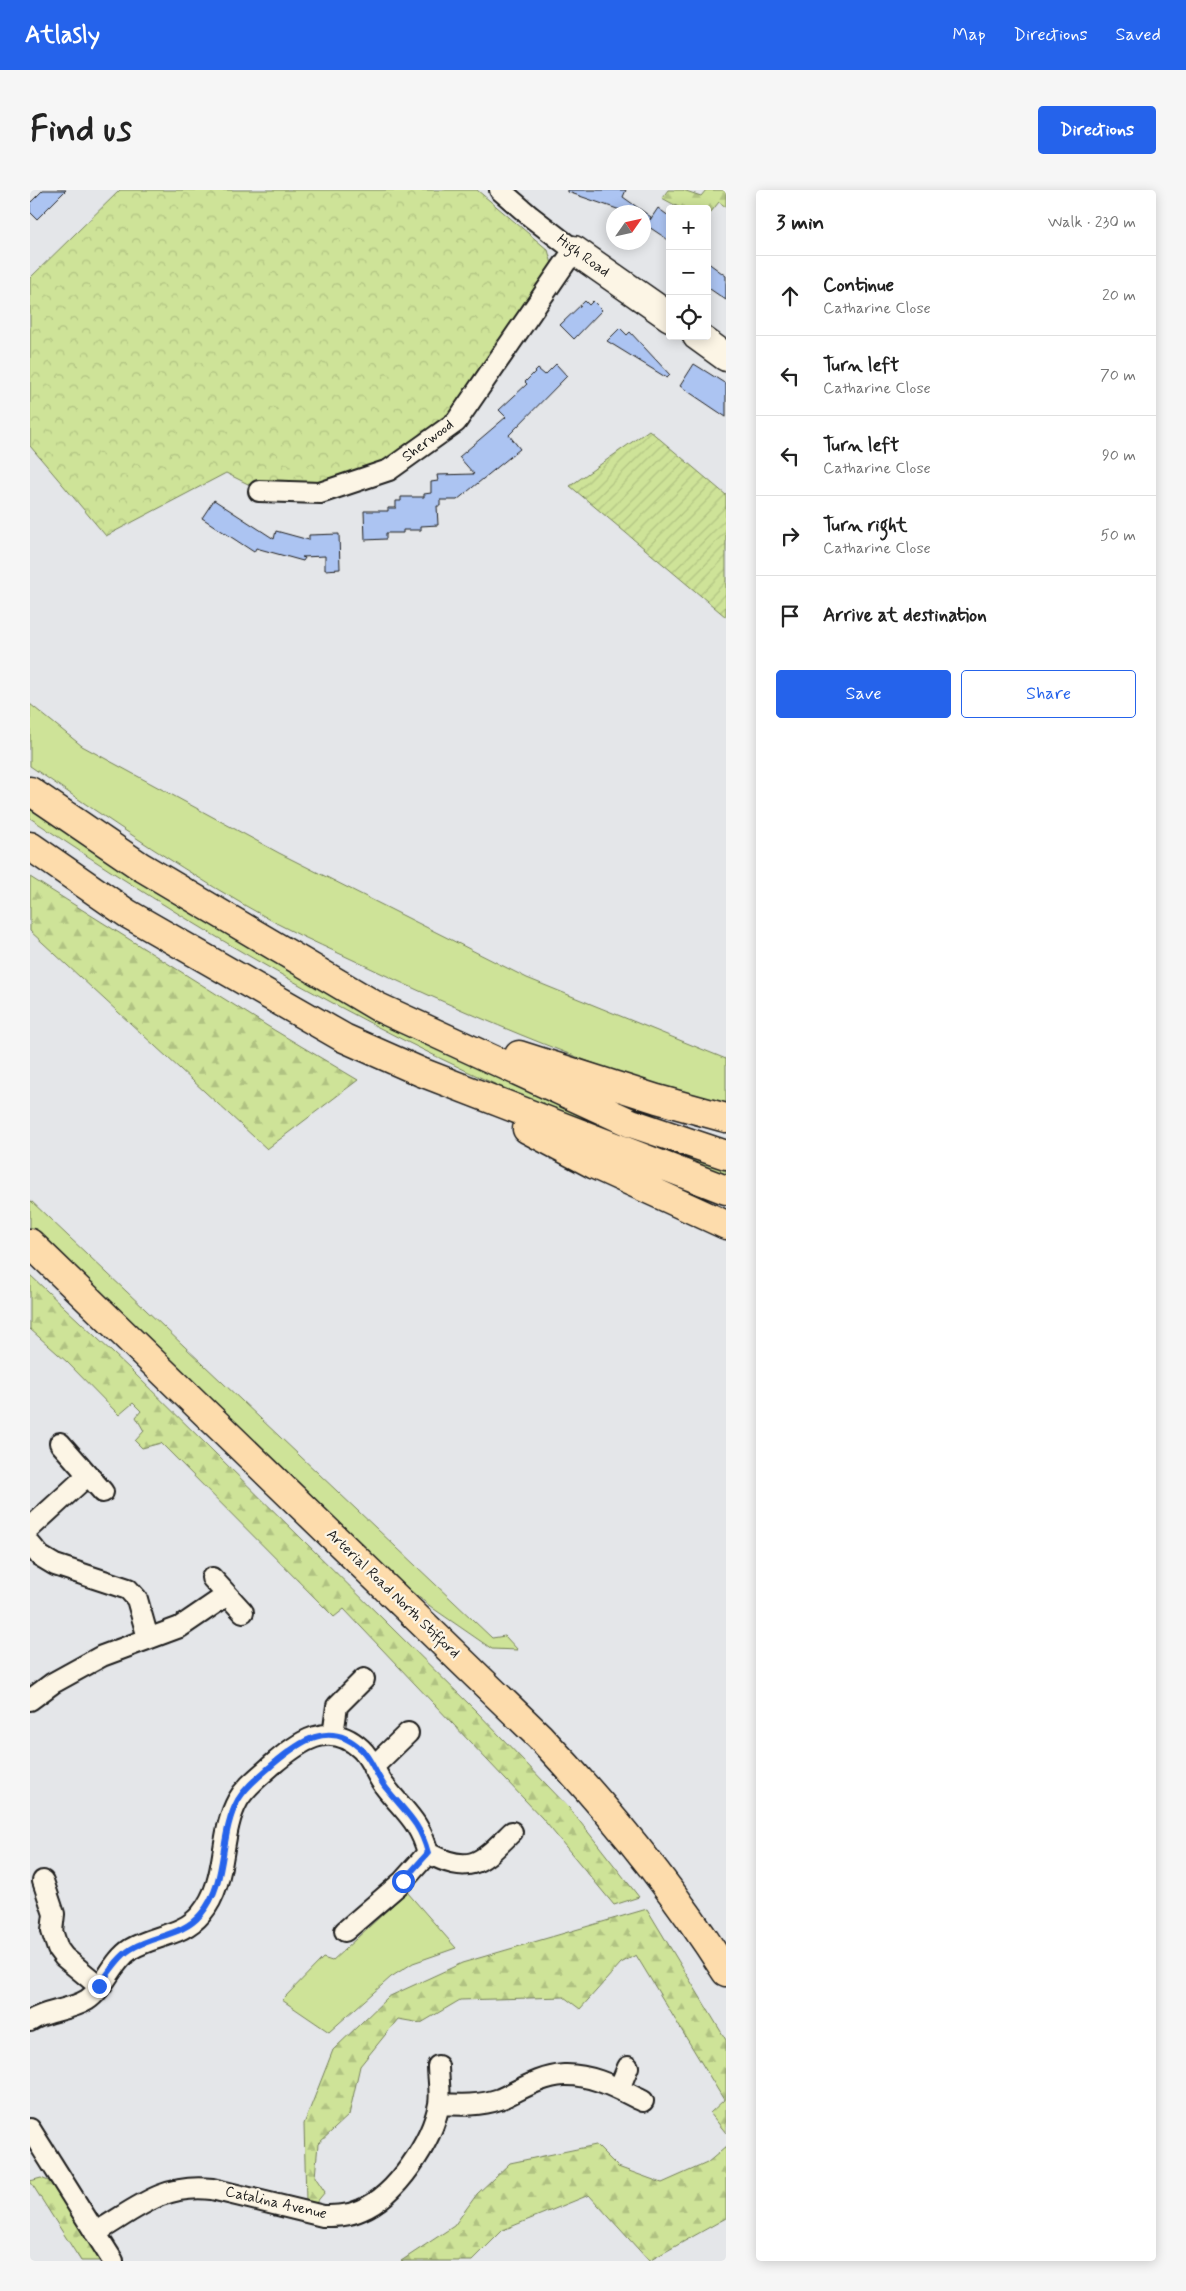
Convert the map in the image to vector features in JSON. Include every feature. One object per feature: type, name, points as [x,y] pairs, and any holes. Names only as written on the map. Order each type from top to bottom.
[{"type":"main road","points":[[30,791],[140,866],[378,1007],[631,1123],[726,1155]]},
{"type":"main road","points":[[30,846],[128,914],[344,1038],[421,1072],[726,1190]]},
{"type":"main road","points":[[378,1007],[552,1066],[726,1118]]},
{"type":"main road","points":[[421,1072],[595,1165],[726,1225]]},
{"type":"main road","name":"Arterial Road North Stifford","points":[[30,1243],[540,1736],[595,1797],[649,1862],[685,1910],[726,1972]]},
{"type":"street","name":"High Road","points":[[500,190],[574,250],[666,314]]},
{"type":"street","name":"Sherwood","points":[[259,492],[320,493],[389,470],[456,422],[574,250]]},
{"type":"street","points":[[702,340],[726,357]]},
{"type":"street","points":[[60,1443],[103,1492]]},
{"type":"street","points":[[30,1528],[88,1475]]},
{"type":"street","points":[[30,1544],[40,1556],[55,1565],[128,1589],[137,1599],[148,1638]]},
{"type":"street","points":[[212,1578],[243,1612]]},
{"type":"street","points":[[30,1700],[53,1683],[102,1656],[180,1627],[227,1595]]},
{"type":"street","points":[[333,1735],[337,1706],[364,1679]]},
{"type":"street","points":[[373,1766],[408,1733]]},
{"type":"street","points":[[30,2021],[47,2013],[85,2001],[130,1950],[182,1929],[202,1914],[215,1895],[231,1816],[249,1785],[299,1743],[316,1736],[333,1735],[348,1740],[362,1750],[382,1784],[417,1823],[428,1853],[443,1861],[462,1864],[482,1861],[512,1832]]},
{"type":"street","points":[[345,1931],[403,1881],[428,1853]]},
{"type":"street","points":[[43,1881],[54,1914],[52,1930],[58,1949],[64,1957],[99,1986]]},
{"type":"street","name":"Catalina Avenue","points":[[95,2233],[164,2193],[194,2186],[323,2216],[341,2216],[361,2211],[390,2191],[430,2133],[439,2104],[438,2066]]},
{"type":"street","points":[[618,2089],[628,2067]]},
{"type":"street","points":[[439,2104],[470,2106],[498,2100],[537,2082],[564,2075],[598,2080],[643,2101]]},
{"type":"street","points":[[30,2129],[113,2261]]},
{"type":"green space","points":[[120,190],[477,190],[548,250],[552,264],[543,282],[466,393],[431,435],[388,462],[340,480],[302,487],[254,487],[226,473],[106,536],[30,446],[30,278]]},
{"type":"green space","points":[[668,190],[683,190],[701,196],[706,190],[726,190],[726,207],[719,202],[711,212],[711,205],[675,205],[662,198]]},
{"type":"green space","points":[[649,430],[726,495],[726,617],[570,486]]},
{"type":"green space","points":[[30,704],[82,746],[279,853],[527,978],[726,1059],[726,1109],[634,1078],[499,1026],[410,987],[278,924],[246,906],[152,848],[30,766]]},
{"type":"green space","points":[[30,806],[106,857],[726,1166],[726,1177],[535,1102],[469,1072],[340,1007],[213,935],[90,858],[30,818]]},
{"type":"green space","points":[[30,877],[269,1027],[358,1080],[267,1149],[30,931]]},
{"type":"green space","points":[[30,1200],[492,1638],[505,1636],[518,1650],[492,1649],[434,1609],[385,1571],[30,1229]]},
{"type":"green space","points":[[30,1275],[130,1369],[477,1712],[570,1809],[639,1897],[614,1905],[542,1818],[344,1609],[334,1617],[161,1443],[142,1448],[135,1441],[144,1431],[136,1417],[141,1411],[133,1403],[119,1415],[67,1362],[30,1329]]},
{"type":"green space","points":[[407,1892],[456,1948],[413,1963],[391,1977],[329,2032],[282,2000],[323,1958],[332,1961]]},
{"type":"green space","points":[[647,1909],[726,2040],[726,2133],[710,2113],[724,2100],[636,1955],[621,1963],[580,2009],[564,1997],[460,2000],[421,2023],[398,2019],[360,2066],[349,2115],[318,2144],[315,2177],[325,2192],[315,2204],[306,2201],[304,2124],[333,2050],[388,1997],[462,1963]]},
{"type":"green space","points":[[596,2145],[618,2167],[662,2183],[707,2163],[726,2147],[726,2218],[649,2261],[589,2195],[503,2230],[472,2261],[401,2261],[454,2226],[477,2194],[510,2163]]},
{"type":"green space","points":[[41,2178],[51,2182],[101,2261],[81,2261],[30,2181]]},
{"type":"building","points":[[43,190],[66,190],[37,219],[30,212],[30,203]]},
{"type":"building","points":[[568,190],[626,190],[623,197],[634,205],[606,205],[568,192]]},
{"type":"building","points":[[658,208],[666,214],[666,238],[651,228],[651,218]]},
{"type":"building","points":[[711,265],[726,276],[726,300],[711,290]]},
{"type":"building","points":[[585,301],[589,305],[593,301],[602,310],[574,339],[560,325]]},
{"type":"building","points":[[620,328],[627,335],[630,332],[670,375],[667,378],[607,341]]},
{"type":"building","points":[[556,364],[567,376],[509,435],[520,449],[457,500],[440,500],[440,506],[437,506],[438,525],[421,526],[421,530],[403,530],[403,533],[386,533],[386,539],[365,540],[364,511],[388,511],[388,508],[396,508],[396,501],[401,501],[401,497],[424,497],[424,494],[431,493],[431,482],[438,481],[437,475],[474,474],[459,457],[506,417],[499,410],[527,384],[525,382],[538,369],[545,375]]},
{"type":"building","points":[[694,364],[726,384],[726,417],[680,386]]},
{"type":"building","points":[[214,500],[274,539],[276,531],[309,540],[309,535],[339,534],[340,569],[325,570],[325,556],[302,557],[305,558],[303,561],[256,548],[254,552],[202,518]]},
{"type":"route","points":[[99,1986],[124,1954],[135,1947],[182,1929],[194,1922],[202,1914],[215,1895],[231,1816],[238,1800],[249,1785],[299,1743],[316,1736],[333,1735],[348,1740],[362,1750],[382,1784],[417,1823],[424,1837],[428,1853],[403,1881]]}]
